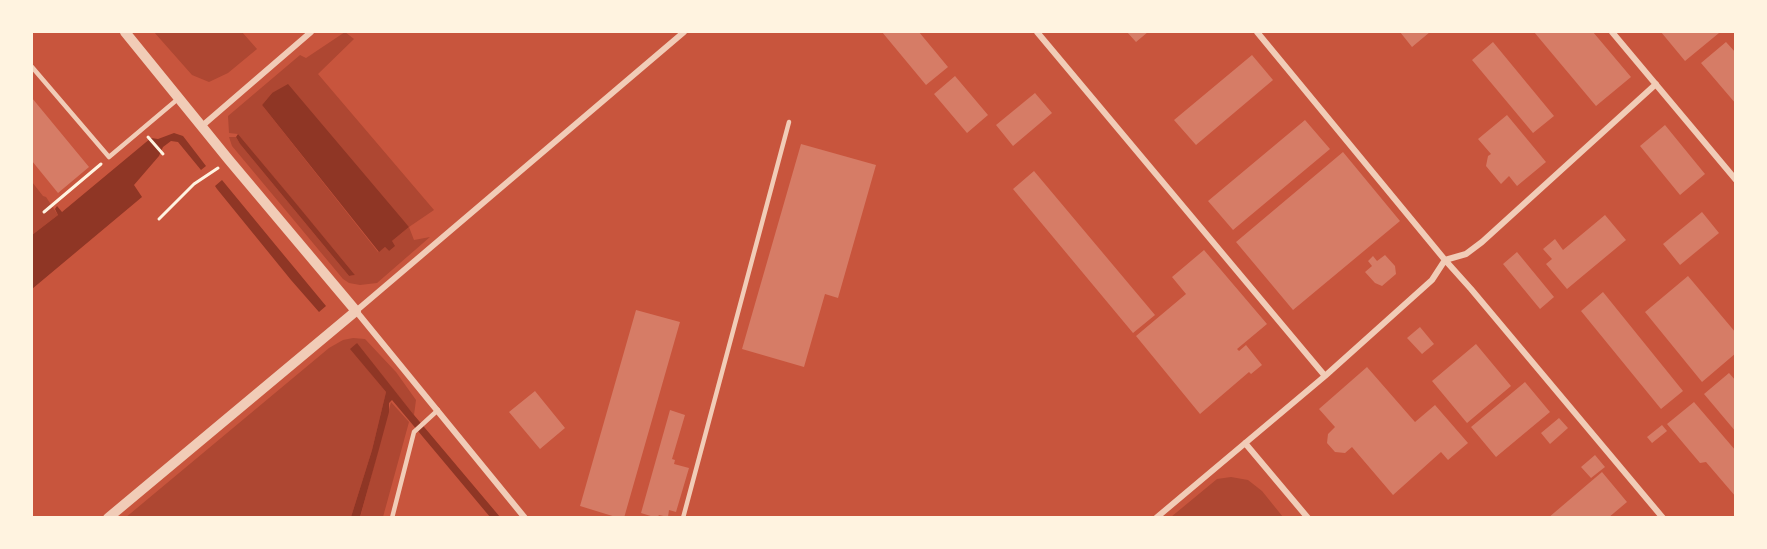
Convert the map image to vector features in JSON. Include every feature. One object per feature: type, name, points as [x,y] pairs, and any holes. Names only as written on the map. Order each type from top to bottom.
[{"type":"street","points":[[125,32],[525,518]]},
{"type":"street","points":[[202,126],[311,32]]},
{"type":"street","points":[[108,518],[684,32]]},
{"type":"street","points":[[1037,32],[1325,376]]},
{"type":"street","points":[[1257,32],[1445,260],[1663,518]]},
{"type":"street","points":[[1612,32],[1736,180]]},
{"type":"street","points":[[1156,518],[1325,376],[1432,280],[1445,260],[1466,254],[1482,242],[1656,84]]},
{"type":"street","points":[[1245,443],[1308,518]]},
{"type":"lane","points":[[32,67],[109,157],[179,98]]},
{"type":"lane","points":[[682,518],[789,122]]},
{"type":"lane","points":[[392,518],[414,432],[438,410]]},
{"type":"path","points":[[148,138],[163,154]]},
{"type":"path","points":[[44,212],[109,157]]},
{"type":"path","points":[[159,219],[194,184],[229,160]]},
{"type":"shaded area","points":[[154,32],[242,32],[257,49],[228,73],[209,82],[192,75]]},
{"type":"shaded area","points":[[345,32],[354,39],[318,74],[434,210],[409,227],[414,240],[430,237],[377,283],[360,285],[343,279],[232,146],[229,137],[236,137],[349,276],[355,275],[238,134],[229,133],[228,116],[300,55],[306,58]],"holes":[[[272,93],[409,227],[392,241],[389,251],[385,247],[378,252],[262,105]]]},
{"type":"shaded area","points":[[288,84],[409,227],[392,241],[395,246],[389,251],[385,247],[379,252],[262,105],[272,93]]},
{"type":"shaded area","points":[[174,133],[183,136],[206,166],[201,170],[178,142],[171,141],[163,147],[159,156],[134,185],[142,197],[32,289],[32,235],[58,215],[55,209],[57,206],[62,212],[151,138],[158,139]]},
{"type":"shaded area","points":[[238,134],[355,275],[349,276],[240,144],[236,137]]},
{"type":"shaded area","points":[[222,180],[326,306],[319,312],[217,189],[215,186]]},
{"type":"shaded area","points":[[32,182],[58,215],[32,235]]},
{"type":"shaded area","points":[[365,339],[396,372],[416,400],[414,415],[356,343],[358,358],[386,392],[372,450],[351,517],[125,518],[329,348],[343,340]]},
{"type":"shaded area","points":[[357,343],[500,517],[490,517],[392,400],[389,403],[389,412],[360,517],[351,517],[372,450],[386,392],[350,349]]},
{"type":"shaded area","points":[[391,402],[409,422],[383,517],[360,518]]},
{"type":"shaded area","points":[[1231,477],[1248,480],[1262,491],[1283,517],[1171,517],[1217,479]]},
{"type":"building","points":[[882,32],[919,32],[948,67],[926,85]]},
{"type":"building","points":[[1127,32],[1148,32],[1136,42]]},
{"type":"building","points":[[1400,32],[1430,32],[1412,47]]},
{"type":"building","points":[[1534,32],[1593,32],[1631,77],[1596,106]]},
{"type":"building","points":[[1661,32],[1718,32],[1719,33],[1685,61]]},
{"type":"building","points":[[1493,42],[1554,116],[1533,133],[1472,60]]},
{"type":"building","points":[[1726,42],[1736,53],[1736,104],[1701,63]]},
{"type":"building","points":[[1252,55],[1273,80],[1196,145],[1174,120]]},
{"type":"building","points":[[955,76],[988,115],[967,133],[934,94]]},
{"type":"building","points":[[1035,93],[1052,113],[1013,146],[996,125]]},
{"type":"building","points":[[32,98],[89,167],[58,193],[32,161]]},
{"type":"building","points":[[1507,115],[1546,162],[1517,186],[1509,176],[1501,184],[1486,166],[1488,156],[1491,154],[1478,139]]},
{"type":"building","points":[[1305,120],[1330,149],[1233,230],[1208,201]]},
{"type":"building","points":[[1665,125],[1705,174],[1680,195],[1640,146]]},
{"type":"building","points":[[801,144],[876,165],[838,298],[825,294],[804,367],[742,349]]},
{"type":"building","points":[[1343,152],[1400,221],[1293,310],[1236,242]]},
{"type":"building","points":[[1034,171],[1155,315],[1133,333],[1013,189]]},
{"type":"building","points":[[1702,212],[1719,233],[1680,265],[1663,244]]},
{"type":"building","points":[[1605,215],[1626,240],[1567,289],[1546,264],[1552,259],[1543,249],[1555,239],[1563,250]]},
{"type":"building","points":[[1204,250],[1267,324],[1237,349],[1239,351],[1246,345],[1262,365],[1251,374],[1249,372],[1200,414],[1136,336],[1186,294],[1172,277]]},
{"type":"building","points":[[1517,252],[1554,297],[1540,309],[1503,264]]},
{"type":"building","points":[[1385,255],[1395,266],[1396,274],[1382,286],[1375,283],[1365,272],[1372,266],[1368,261],[1373,256],[1377,261]]},
{"type":"building","points":[[1688,276],[1736,333],[1736,353],[1702,382],[1645,312]]},
{"type":"building","points":[[1603,292],[1683,391],[1661,409],[1581,311]]},
{"type":"building","points":[[636,310],[680,322],[624,518],[619,518],[580,506]]},
{"type":"building","points":[[1420,327],[1434,344],[1422,354],[1407,338]]},
{"type":"building","points":[[1476,344],[1511,386],[1467,423],[1432,381]]},
{"type":"building","points":[[1367,367],[1415,422],[1435,405],[1468,443],[1448,460],[1441,452],[1393,495],[1352,447],[1345,453],[1335,452],[1327,443],[1328,434],[1335,427],[1319,409]]},
{"type":"building","points":[[1729,373],[1736,381],[1736,432],[1704,394]]},
{"type":"building","points":[[1525,382],[1550,412],[1496,457],[1471,427]]},
{"type":"building","points":[[535,391],[565,428],[540,449],[509,412]]},
{"type":"building","points":[[1694,402],[1736,451],[1736,497],[1706,462],[1700,463],[1667,424]]},
{"type":"building","points":[[670,410],[685,415],[672,459],[675,460],[674,464],[689,468],[676,512],[669,510],[668,517],[659,515],[657,518],[641,513]]},
{"type":"building","points":[[1559,418],[1568,428],[1550,444],[1541,433]]},
{"type":"building","points":[[1662,425],[1667,431],[1652,443],[1647,437]]},
{"type":"building","points":[[1595,455],[1605,467],[1591,478],[1581,467]]},
{"type":"building","points":[[1602,472],[1627,502],[1608,518],[1548,518]]}]
